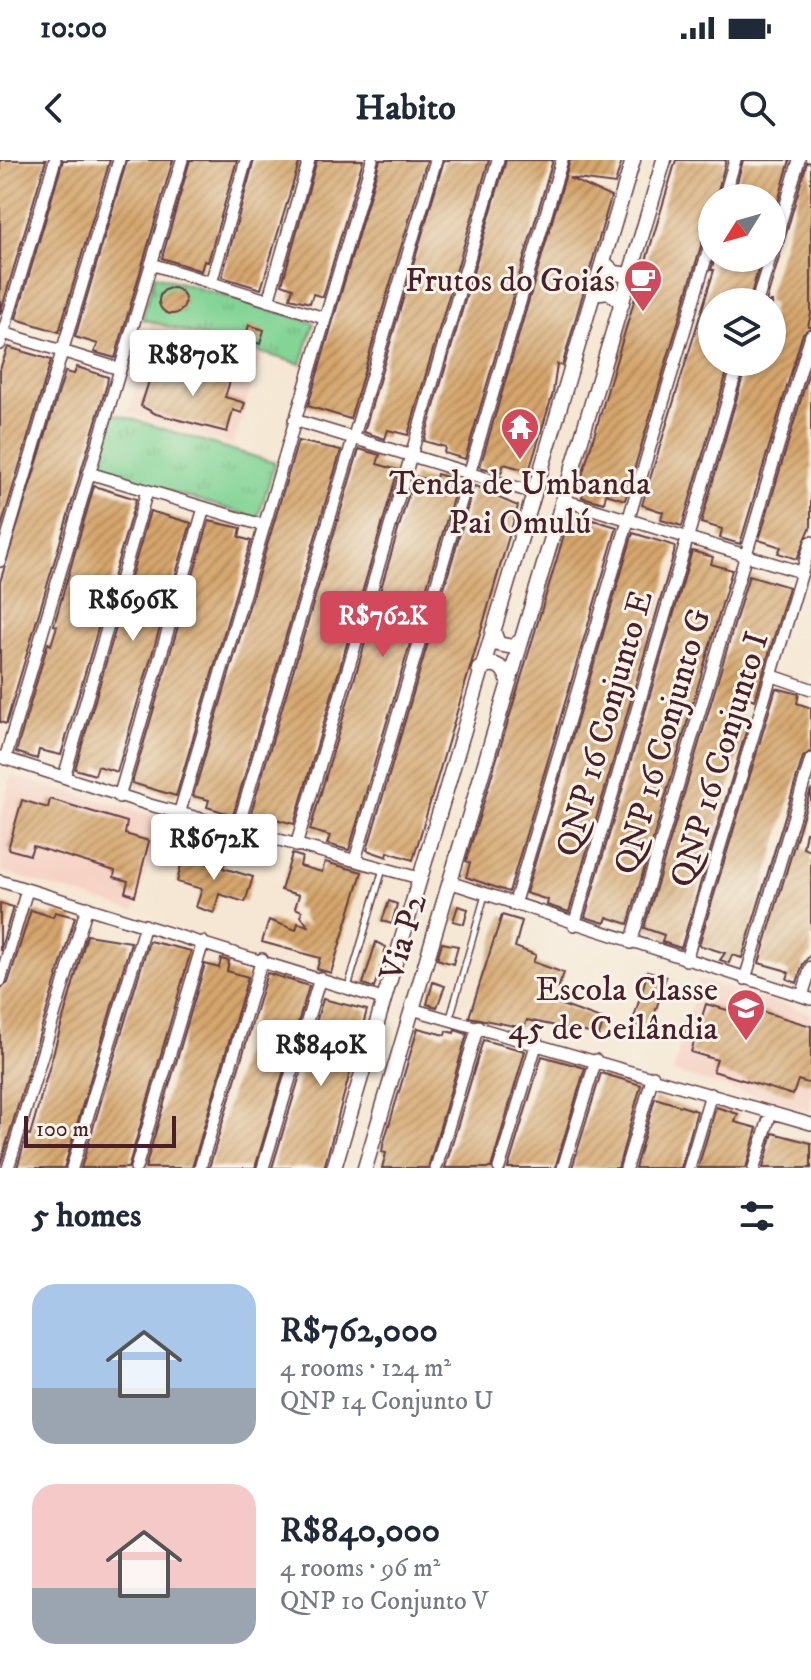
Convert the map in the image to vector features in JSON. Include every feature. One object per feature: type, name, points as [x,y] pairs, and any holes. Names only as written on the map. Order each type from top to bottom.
[{"type":"street","points":[[55,160],[1,336],[120,369]]},
{"type":"street","points":[[0,561],[119,160]]},
{"type":"street","points":[[182,160],[2,758],[119,797],[419,878]]},
{"type":"street","points":[[211,283],[246,160]]},
{"type":"street","points":[[268,301],[309,160]]},
{"type":"street","points":[[180,811],[372,160]]},
{"type":"street","points":[[237,830],[436,160]]},
{"type":"street","points":[[296,846],[498,160]]},
{"type":"street","points":[[355,860],[562,160]]},
{"type":"street","name":"Via P2","points":[[339,1165],[382,999],[633,160]]},
{"type":"street","name":"Via P2","points":[[365,1168],[664,160]]},
{"type":"street","points":[[728,184],[735,160]]},
{"type":"street","points":[[786,204],[799,160]]},
{"type":"street","points":[[604,263],[615,273],[630,275]]},
{"type":"street","points":[[151,264],[324,318]]},
{"type":"street","points":[[514,905],[702,272]]},
{"type":"street","points":[[593,293],[609,291],[622,303]]},
{"type":"street","name":"QNP 16 Conjunto G","points":[[631,943],[811,335]]},
{"type":"street","name":"QNP 16 Conjunto E","points":[[574,925],[735,376]]},
{"type":"street","points":[[294,420],[534,493]]},
{"type":"street","points":[[89,473],[262,525]]},
{"type":"street","points":[[64,777],[147,491]]},
{"type":"street","points":[[563,500],[801,572]]},
{"type":"street","points":[[119,797],[204,508]]},
{"type":"street","name":"QNP 16 Conjunto I","points":[[686,960],[811,542]]},
{"type":"street","points":[[493,630],[494,638],[505,647],[519,642]]},
{"type":"street","points":[[479,669],[487,664],[497,664],[505,670],[508,680]]},
{"type":"street","points":[[773,676],[811,689]]},
{"type":"street","points":[[745,979],[811,759]]},
{"type":"street","points":[[0,881],[262,959],[382,999]]},
{"type":"street","points":[[449,882],[807,998],[811,967]]},
{"type":"street","points":[[0,981],[27,890]]},
{"type":"street","points":[[8,1168],[87,907]]},
{"type":"street","points":[[72,1168],[145,925]]},
{"type":"street","points":[[136,1168],[203,942]]},
{"type":"street","points":[[200,1168],[262,959]]},
{"type":"street","points":[[263,1168],[320,978]]},
{"type":"street","points":[[412,1009],[537,1042],[811,1124]]},
{"type":"street","points":[[436,1168],[478,1026]]},
{"type":"street","points":[[499,1168],[537,1042]]},
{"type":"street","points":[[563,1168],[596,1060]]},
{"type":"street","points":[[626,1168],[653,1076]]},
{"type":"street","points":[[689,1168],[711,1094]]},
{"type":"street","points":[[754,1168],[771,1112]]},
{"type":"lane","points":[[348,987],[383,867]]},
{"type":"lane","points":[[449,1019],[485,895]]},
{"type":"shaded area","points":[[151,324],[261,355],[233,445],[128,413]]},
{"type":"shaded area","points":[[11,776],[162,818],[134,911],[0,871],[0,820]]},
{"type":"shaded area","name":"Escola Classe 45 de Ceilândia","points":[[698,979],[811,1013],[811,1112],[673,1072]]},
{"type":"green space","points":[[155,275],[314,323],[301,364],[142,319]]},
{"type":"green space","points":[[112,413],[275,463],[258,518],[98,470]]},
{"type":"green space","points":[[178,825],[223,838],[215,865],[171,852]]},
{"type":"building","points":[[0,160],[46,160],[0,314]]},
{"type":"building","points":[[63,160],[110,160],[59,332],[16,319]]},
{"type":"building","points":[[127,160],[173,160],[115,358],[94,352],[98,344],[75,337]]},
{"type":"building","points":[[190,160],[237,160],[208,262],[204,261],[201,271],[162,258]]},
{"type":"building","points":[[254,160],[300,160],[261,289],[222,277]]},
{"type":"building","points":[[317,160],[363,160],[323,297],[313,294],[310,303],[290,298],[293,288],[282,284]]},
{"type":"building","points":[[380,160],[427,160],[350,419],[308,406]]},
{"type":"building","points":[[444,160],[489,160],[408,435],[388,430],[385,439],[364,432]]},
{"type":"building","points":[[506,160],[553,160],[465,459],[444,453],[445,447],[424,441]]},
{"type":"building","points":[[570,160],[622,160],[615,184],[569,178],[611,197],[562,366],[557,364],[553,393],[529,471],[504,464],[501,473],[480,467]]},
{"type":"building","points":[[676,160],[726,160],[720,184],[698,184],[698,256],[625,500],[606,494],[604,503],[582,497],[585,488],[579,486]]},
{"type":"building","points":[[743,160],[790,160],[783,184],[737,184]]},
{"type":"building","points":[[807,162],[811,163],[811,314],[808,326],[811,327],[803,333],[740,544],[720,538],[722,529],[701,523],[743,376],[786,376],[786,288],[770,288],[775,272],[786,272],[786,234]]},
{"type":"building","points":[[713,272],[757,272],[753,288],[708,288]]},
{"type":"building","points":[[172,288],[181,292],[185,301],[181,310],[172,314],[163,310],[159,301],[163,292]]},
{"type":"building","points":[[698,322],[698,376],[726,376],[682,526],[661,520],[663,512],[642,505]]},
{"type":"building","points":[[249,325],[264,330],[260,344],[245,339]]},
{"type":"building","points":[[8,347],[51,360],[0,531],[0,369]]},
{"type":"building","points":[[183,364],[231,378],[225,397],[245,403],[242,413],[233,410],[227,432],[156,414],[141,406],[151,375],[178,380]]},
{"type":"building","points":[[811,365],[811,526],[797,559],[778,553],[781,547],[759,540]]},
{"type":"building","points":[[77,367],[108,377],[107,384],[6,724],[0,722],[0,582],[65,372],[74,374]]},
{"type":"building","points":[[298,441],[341,450],[233,815],[207,807],[209,800],[193,796]]},
{"type":"building","points":[[359,449],[380,455],[377,464],[398,470],[294,824],[272,818],[271,823],[250,816]]},
{"type":"building","points":[[437,474],[453,479],[450,487],[456,488],[349,850],[327,844],[330,836],[310,830],[414,476],[435,482]]},
{"type":"building","points":[[94,486],[136,499],[61,755],[39,750],[37,759],[16,752],[48,643],[51,645],[57,626],[54,625]]},
{"type":"building","points":[[474,486],[495,492],[494,496],[518,506],[413,860],[388,852],[387,857],[367,850]]},
{"type":"building","points":[[150,511],[191,523],[117,772],[98,766],[95,775],[75,769]]},
{"type":"building","points":[[579,516],[617,527],[509,892],[466,877],[470,863],[466,861],[564,535],[570,522],[577,525]]},
{"type":"building","points":[[209,521],[241,528],[239,537],[251,541],[176,796],[132,783]]},
{"type":"building","points":[[633,533],[675,546],[674,553],[569,912],[547,905],[548,900],[526,893]]},
{"type":"building","points":[[692,551],[713,557],[711,564],[732,570],[628,924],[607,917],[605,923],[585,917]]},
{"type":"building","points":[[749,575],[789,587],[755,700],[736,694],[731,712],[750,718],[681,948],[662,942],[664,935],[644,928]]},
{"type":"building","points":[[776,688],[799,694],[797,703],[811,708],[811,751],[803,757],[742,958],[732,955],[729,963],[720,960],[725,953],[699,945]]},
{"type":"building","points":[[811,789],[811,834],[806,832],[803,848],[811,851],[811,954],[803,964],[797,983],[787,979],[789,973],[784,970],[759,963]]},
{"type":"building","points":[[50,799],[127,822],[125,834],[149,841],[135,896],[125,892],[128,881],[114,877],[115,871],[33,846],[30,855],[8,849],[22,800],[48,808]]},
{"type":"building","points":[[292,854],[302,857],[300,866],[322,872],[325,862],[362,872],[331,973],[317,969],[320,958],[262,942],[269,920],[296,930],[298,923],[308,926],[301,916],[302,911],[295,908],[299,895],[281,890]]},
{"type":"building","points":[[183,856],[213,865],[215,859],[224,862],[223,868],[253,877],[245,902],[219,894],[214,913],[196,907],[202,889],[177,882]]},
{"type":"building","points":[[389,901],[397,904],[392,924],[382,921]]},
{"type":"building","points":[[0,903],[13,907],[0,951]]},
{"type":"building","points":[[458,906],[468,909],[464,924],[453,921]]},
{"type":"building","points":[[31,910],[53,917],[55,912],[75,917],[0,1165],[0,989],[8,983]]},
{"type":"building","points":[[502,915],[522,921],[515,947],[536,955],[533,962],[564,973],[558,988],[543,982],[539,997],[604,1020],[599,1035],[527,1020],[524,1028],[469,1017]]},
{"type":"building","points":[[87,935],[131,942],[64,1168],[17,1168],[27,1134],[30,1135]]},
{"type":"building","points":[[149,941],[191,951],[128,1168],[81,1168]]},
{"type":"building","points":[[376,942],[386,947],[374,988],[363,984]]},
{"type":"building","points":[[442,943],[458,946],[453,964],[437,959]]},
{"type":"building","points":[[221,959],[229,961],[227,971],[248,977],[192,1168],[145,1168],[205,964],[219,968]]},
{"type":"building","points":[[648,971],[666,977],[650,1029],[632,1024]]},
{"type":"building","points":[[267,973],[309,986],[255,1168],[209,1168]]},
{"type":"building","points":[[433,982],[445,986],[437,1007],[427,1004]]},
{"type":"building","points":[[323,999],[367,1010],[324,1168],[272,1168]]},
{"type":"building","name":"Escola Classe 45 de Ceilândia","points":[[734,1003],[811,1026],[811,1084],[798,1080],[793,1095],[713,1071],[717,1060],[691,1052],[694,1042],[683,1038],[689,1016],[701,1020],[706,1004],[731,1011]]},
{"type":"building","points":[[418,1028],[445,1035],[446,1031],[454,1033],[455,1030],[467,1034],[428,1168],[382,1168],[386,1153],[382,1152],[383,1145]]},
{"type":"building","points":[[483,1040],[525,1051],[491,1168],[445,1168]]},
{"type":"building","points":[[542,1056],[585,1068],[555,1168],[508,1168]]},
{"type":"building","points":[[601,1073],[641,1085],[618,1168],[572,1168]]},
{"type":"building","points":[[655,1098],[697,1111],[681,1168],[635,1168]]},
{"type":"building","points":[[716,1107],[738,1114],[735,1122],[757,1128],[746,1168],[698,1168]]},
{"type":"building","points":[[773,1133],[811,1143],[811,1168],[763,1168]]},
{"type":"place","name":"Frutos do Goiás","points":[[643,313]]},
{"type":"place","name":"Tenda de Umbanda Pai Omulú","points":[[520,461]]},
{"type":"place","name":"Escola Classe 45 de Ceilândia","points":[[746,1042]]}]
